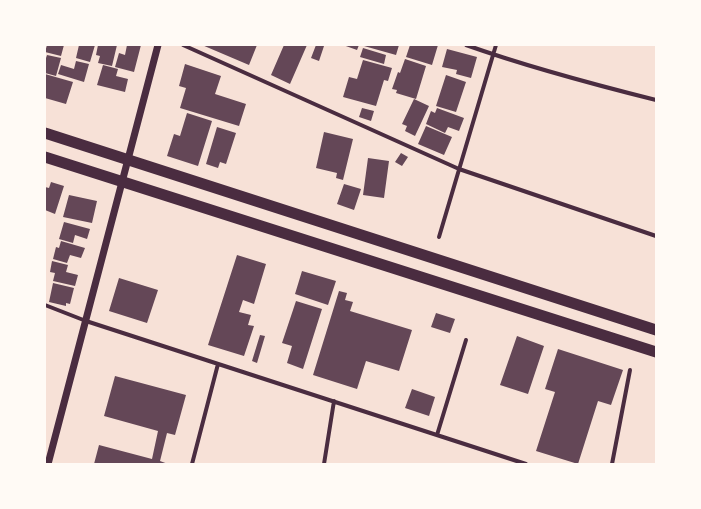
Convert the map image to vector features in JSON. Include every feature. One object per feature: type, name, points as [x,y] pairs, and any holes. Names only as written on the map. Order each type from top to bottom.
[{"type":"highway","points":[[45,133],[656,330]]},
{"type":"highway","points":[[45,157],[656,352]]},
{"type":"street","points":[[48,464],[158,45]]},
{"type":"street","points":[[183,45],[459,170],[656,236]]},
{"type":"street","points":[[466,45],[493,55],[604,87],[656,100]]},
{"type":"street","points":[[439,237],[496,45]]},
{"type":"street","points":[[45,305],[86,321],[334,401],[514,462],[526,464]]},
{"type":"street","points":[[436,435],[466,340]]},
{"type":"street","points":[[192,464],[218,364]]},
{"type":"street","points":[[612,464],[630,370]]},
{"type":"street","points":[[324,464],[334,401]]},
{"type":"building","points":[[47,45],[64,45],[61,56],[45,52]]},
{"type":"building","points":[[79,45],[95,45],[90,62],[76,58]]},
{"type":"building","points":[[98,45],[117,45],[112,66],[98,63],[100,56],[96,55]]},
{"type":"building","points":[[127,45],[141,45],[134,72],[115,67],[119,53],[125,55]]},
{"type":"building","points":[[202,45],[257,45],[249,65]]},
{"type":"building","points":[[284,45],[307,45],[290,84],[271,75]]},
{"type":"building","points":[[316,45],[324,46],[319,61],[311,58]]},
{"type":"building","points":[[343,45],[359,45],[357,50]]},
{"type":"building","points":[[399,45],[396,55],[364,46]]},
{"type":"building","points":[[410,45],[438,45],[432,65],[406,57]]},
{"type":"building","points":[[363,48],[386,55],[384,64],[360,57]]},
{"type":"building","points":[[447,49],[477,57],[471,78],[456,74],[457,70],[442,67]]},
{"type":"building","points":[[47,55],[61,58],[56,76],[45,73],[45,61]]},
{"type":"building","points":[[405,59],[426,66],[416,99],[396,93],[397,90],[392,89],[398,72],[400,73]]},
{"type":"building","points":[[363,60],[392,68],[388,81],[384,80],[376,106],[343,97],[349,77],[357,79]]},
{"type":"building","points":[[76,61],[89,64],[84,82],[58,74],[61,65],[74,69]]},
{"type":"building","points":[[185,64],[221,76],[215,94],[246,104],[239,126],[180,108],[186,88],[179,86]]},
{"type":"building","points":[[103,65],[118,69],[116,76],[128,79],[125,92],[97,85]]},
{"type":"building","points":[[45,74],[73,82],[66,104],[45,98]]},
{"type":"building","points":[[446,75],[466,82],[456,112],[436,106]]},
{"type":"building","points":[[414,99],[429,106],[415,136],[405,131],[407,126],[402,124]]},
{"type":"building","points":[[362,108],[374,111],[371,121],[359,117]]},
{"type":"building","points":[[437,108],[464,118],[459,131],[448,127],[445,133],[426,124],[431,111],[435,113]]},
{"type":"building","points":[[187,113],[212,121],[198,166],[167,156],[174,134],[180,136]]},
{"type":"building","points":[[426,126],[452,137],[444,155],[418,144]]},
{"type":"building","points":[[217,127],[236,133],[226,164],[220,162],[218,168],[206,164]]},
{"type":"building","points":[[324,132],[353,139],[343,180],[336,178],[337,173],[316,168]]},
{"type":"building","points":[[401,153],[408,157],[402,166],[395,162]]},
{"type":"building","points":[[368,158],[389,161],[384,198],[363,195]]},
{"type":"building","points":[[51,182],[64,186],[55,214],[45,210],[45,187],[49,188]]},
{"type":"building","points":[[344,184],[361,189],[354,210],[337,204]]},
{"type":"building","points":[[69,195],[97,201],[92,223],[63,217]]},
{"type":"building","points":[[64,222],[90,229],[87,239],[75,235],[73,243],[59,239]]},
{"type":"building","points":[[61,241],[85,248],[81,258],[70,255],[67,263],[53,259],[56,247],[59,248]]},
{"type":"building","points":[[237,255],[266,264],[254,304],[243,300],[239,312],[251,315],[248,325],[254,326],[244,356],[208,345]]},
{"type":"building","points":[[52,261],[68,265],[66,272],[78,275],[75,286],[53,281],[55,273],[50,272]]},
{"type":"building","points":[[302,271],[336,281],[328,305],[295,294]]},
{"type":"building","points":[[119,278],[158,290],[147,323],[109,311]]},
{"type":"building","points":[[53,283],[74,288],[70,304],[66,303],[66,306],[49,302]]},
{"type":"building","points":[[339,291],[347,293],[345,300],[353,302],[350,311],[412,330],[399,371],[366,361],[357,389],[313,375]]},
{"type":"building","points":[[296,301],[322,309],[303,369],[287,363],[292,346],[282,343]]},
{"type":"building","points":[[436,313],[455,319],[450,333],[431,327]]},
{"type":"building","points":[[260,335],[265,336],[257,363],[252,361]]},
{"type":"building","points":[[517,336],[544,346],[528,394],[500,385]]},
{"type":"building","points":[[558,349],[623,370],[611,405],[598,401],[578,464],[536,451],[555,392],[545,389]]},
{"type":"building","points":[[115,376],[186,395],[175,435],[167,433],[160,461],[168,464],[94,464],[99,445],[152,459],[158,431],[104,416]]},
{"type":"building","points":[[412,389],[435,397],[429,416],[405,408]]}]
